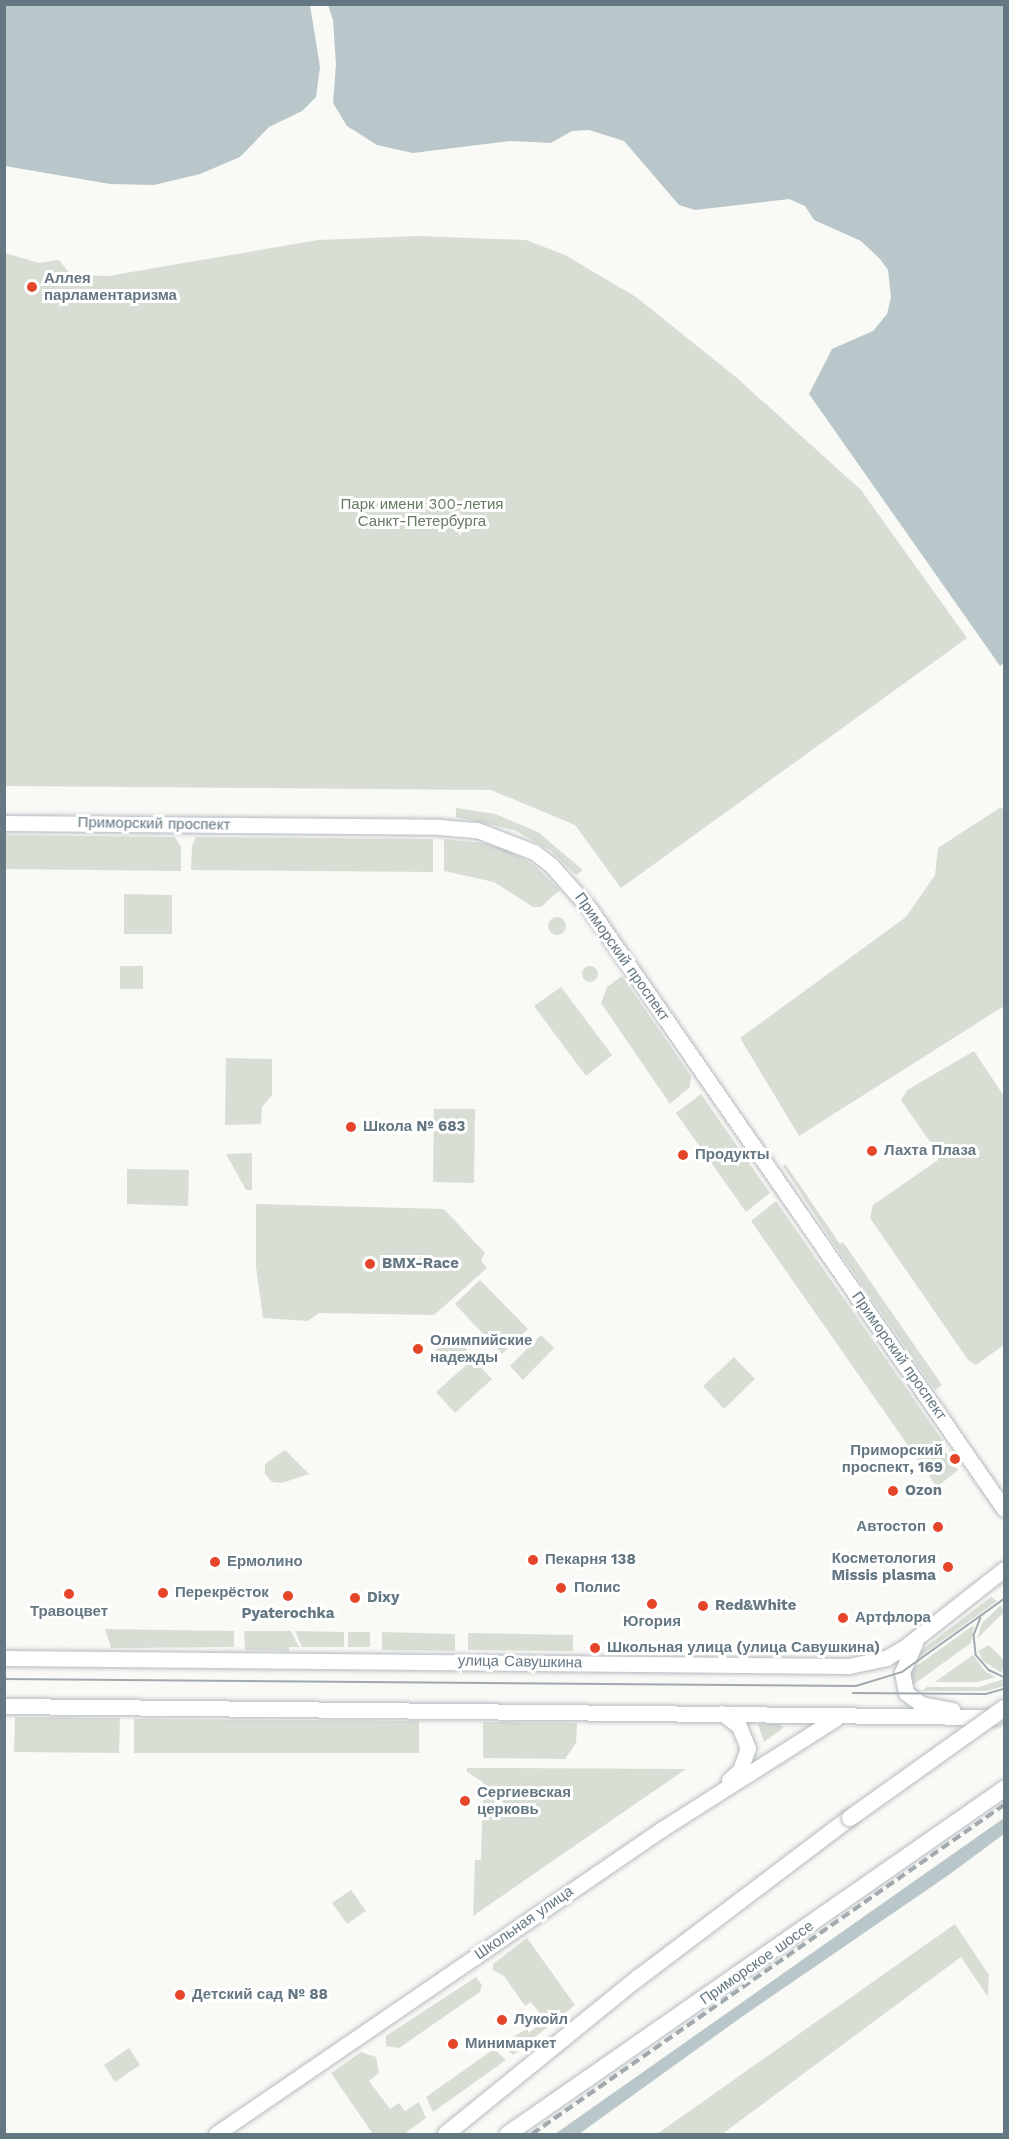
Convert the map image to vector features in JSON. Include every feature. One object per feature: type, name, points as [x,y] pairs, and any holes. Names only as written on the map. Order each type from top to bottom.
[{"type":"main road","points":[[446,2134],[637,1979],[850,1818],[1001,1714]]},
{"type":"main road","name":"Приморское шоссе","points":[[508,2134],[1005,1789]]},
{"type":"street","name":"Приморский проспект","points":[[4,823],[439,827],[477,830],[534,852],[551,865],[589,908],[1005,1509]]},
{"type":"street","name":"улица Савушкина","points":[[4,1658],[849,1666],[886,1658],[918,1638],[1005,1569]]},
{"type":"street","points":[[918,1638],[902,1672],[904,1687],[912,1700],[1001,1714]]},
{"type":"street","points":[[4,1706],[722,1713],[836,1718],[1001,1714]]},
{"type":"street","points":[[711,1797],[740,1770],[748,1748],[739,1726],[722,1713]]},
{"type":"street","name":"Школьная улица","points":[[216,2134],[711,1797],[836,1718]]},
{"type":"green space","name":"Парк имени 300-летия Санкт-Петербурга","points":[[419,236],[526,240],[565,255],[636,297],[737,378],[861,490],[967,638],[621,888],[575,825],[491,790],[5,786],[5,253],[39,263],[59,260],[71,275],[108,276],[318,240]]},
{"type":"green space","points":[[1001,807],[1004,812],[1004,1006],[799,1136],[740,1038],[906,917],[935,875],[938,848]]},
{"type":"green space","points":[[456,808],[495,814],[538,832],[583,870],[576,875],[550,850],[514,830],[456,817]]},
{"type":"green space","points":[[5,835],[175,837],[181,847],[181,871],[5,869]]},
{"type":"green space","points":[[196,837],[433,839],[433,872],[191,870],[192,846]]},
{"type":"green space","points":[[444,839],[484,843],[509,851],[534,865],[560,890],[541,907],[533,907],[494,882],[444,871]]},
{"type":"green space","points":[[124,894],[172,895],[172,934],[124,934]]},
{"type":"green space","points":[[557,917],[563,920],[566,926],[563,932],[557,935],[551,932],[548,926],[551,920]]},
{"type":"green space","points":[[120,966],[143,966],[143,989],[120,989]]},
{"type":"green space","points":[[587,966],[593,966],[598,974],[596,980],[587,982],[582,977],[582,971]]},
{"type":"green space","points":[[622,976],[691,1076],[690,1087],[670,1104],[601,1003],[607,987]]},
{"type":"green space","points":[[561,987],[612,1055],[586,1076],[534,1006]]},
{"type":"green space","points":[[974,1051],[1004,1096],[1004,1345],[976,1365],[968,1360],[870,1218],[873,1205],[938,1160],[937,1152],[901,1100],[907,1090]]},
{"type":"green space","points":[[226,1058],[272,1059],[272,1095],[262,1107],[261,1124],[225,1125]]},
{"type":"green space","points":[[701,1094],[770,1193],[746,1212],[676,1113]]},
{"type":"green space","points":[[434,1109],[475,1109],[474,1183],[433,1182]]},
{"type":"green space","points":[[252,1153],[252,1190],[246,1190],[226,1154]]},
{"type":"green space","points":[[786,1165],[840,1244],[843,1242],[942,1385],[935,1390],[834,1244],[783,1166]]},
{"type":"green space","points":[[127,1169],[189,1170],[188,1206],[127,1204]]},
{"type":"green space","points":[[776,1201],[943,1441],[940,1444],[958,1470],[937,1487],[751,1221]]},
{"type":"green space","name":"BMX-Race","points":[[256,1204],[444,1209],[485,1253],[481,1261],[487,1268],[434,1315],[319,1313],[308,1321],[263,1318],[256,1267]]},
{"type":"green space","points":[[480,1280],[528,1329],[502,1354],[455,1304]]},
{"type":"green space","points":[[453,1335],[467,1350],[447,1368],[433,1353]]},
{"type":"green space","points":[[541,1335],[554,1348],[523,1380],[510,1366]]},
{"type":"green space","points":[[734,1357],[755,1379],[724,1409],[703,1386]]},
{"type":"green space","points":[[473,1359],[492,1379],[455,1413],[436,1392]]},
{"type":"green space","points":[[285,1450],[309,1474],[282,1483],[272,1482],[265,1474],[265,1464]]},
{"type":"green space","points":[[991,1597],[997,1601],[909,1665],[919,1652]]},
{"type":"green space","points":[[1001,1605],[1004,1612],[977,1639],[982,1623]]},
{"type":"green space","points":[[974,1625],[971,1643],[910,1687],[908,1672]]},
{"type":"green space","points":[[105,1629],[234,1631],[234,1647],[111,1648]]},
{"type":"green space","points":[[244,1631],[291,1631],[299,1647],[289,1647],[289,1651],[245,1650]]},
{"type":"green space","points":[[295,1631],[344,1632],[344,1647],[302,1647]]},
{"type":"green space","points":[[348,1632],[370,1632],[370,1647],[348,1647]]},
{"type":"green space","points":[[382,1632],[455,1634],[455,1651],[382,1650]]},
{"type":"green space","points":[[468,1633],[573,1635],[573,1651],[468,1650]]},
{"type":"green space","points":[[989,1645],[1004,1660],[1002,1673],[983,1661],[978,1651]]},
{"type":"green space","points":[[973,1655],[986,1672],[996,1677],[978,1682],[935,1682]]},
{"type":"green space","points":[[1004,1679],[1004,1686],[986,1691],[922,1691],[927,1687],[979,1687]]},
{"type":"green space","points":[[15,1717],[120,1718],[119,1753],[14,1752]]},
{"type":"green space","points":[[134,1719],[419,1721],[419,1753],[134,1753]]},
{"type":"green space","points":[[483,1722],[577,1723],[576,1743],[565,1759],[483,1758]]},
{"type":"green space","points":[[758,1724],[780,1724],[783,1728],[764,1742]]},
{"type":"green space","points":[[467,1768],[686,1769],[473,1916],[475,1860],[481,1860],[483,1782],[467,1772]]},
{"type":"green space","points":[[351,1890],[366,1911],[347,1924],[332,1903]]},
{"type":"green space","points":[[955,1924],[989,1975],[988,1997],[961,1957],[722,2134],[657,2134]]},
{"type":"green space","points":[[527,1938],[575,2005],[513,2055],[501,2044],[527,2029],[531,2031],[545,2020],[531,2002],[525,2006],[504,1976],[493,1970],[493,1964]]},
{"type":"green space","points":[[476,1977],[482,1985],[480,1992],[399,2048],[386,2046],[386,2036]]},
{"type":"green space","points":[[129,2048],[140,2065],[115,2082],[104,2065]]},
{"type":"green space","points":[[494,2049],[506,2060],[433,2112],[426,2097]]},
{"type":"green space","points":[[361,2052],[376,2057],[379,2073],[369,2081],[390,2109],[399,2103],[405,2111],[419,2102],[426,2118],[404,2134],[373,2134],[331,2073]]},
{"type":"shaded area","points":[[4,5],[310,5],[320,67],[316,97],[302,111],[269,127],[240,157],[200,174],[154,185],[110,184],[5,166]]},
{"type":"shaded area","points":[[328,5],[1004,5],[1004,663],[1000,666],[809,394],[832,349],[873,331],[887,314],[891,297],[888,270],[880,259],[861,241],[814,220],[805,206],[789,199],[695,210],[679,205],[624,141],[589,130],[572,131],[551,143],[511,141],[413,153],[377,145],[347,126],[333,103],[336,64],[333,20]]},
{"type":"shaded area","points":[[1004,1818],[1004,1834],[950,1874],[743,2016],[579,2134],[555,2134]]},
{"type":"tram line","points":[[4,1679],[856,1686],[902,1672],[1004,1599]]},
{"type":"tram line","points":[[981,1618],[974,1635],[976,1655],[989,1670],[1004,1677]]},
{"type":"tram line","points":[[853,1693],[986,1694],[1004,1689]]},
{"type":"railway","points":[[532,2134],[1004,1805]]},
{"type":"place","name":"Аллея парламентаризма","points":[[32,287]]},
{"type":"place","name":"Школа № 683","points":[[351,1127]]},
{"type":"place","name":"Лахта Плаза","points":[[872,1151]]},
{"type":"place","name":"Продукты","points":[[683,1155]]},
{"type":"place","name":"BMX-Race","points":[[370,1264]]},
{"type":"place","name":"Олимпийские надежды","points":[[418,1349]]},
{"type":"place","name":"Приморский проспект, 169","points":[[955,1459]]},
{"type":"place","name":"Ozon","points":[[893,1491]]},
{"type":"place","name":"Автостоп","points":[[938,1527]]},
{"type":"place","name":"Пекарня 138","points":[[533,1560]]},
{"type":"place","name":"Ермолино","points":[[215,1562]]},
{"type":"place","name":"Косметология Missis plasma","points":[[948,1567]]},
{"type":"place","name":"Полис","points":[[561,1588]]},
{"type":"place","name":"Перекрёсток","points":[[163,1593]]},
{"type":"place","name":"Травоцвет","points":[[69,1594]]},
{"type":"place","name":"Pyaterochka","points":[[288,1596]]},
{"type":"place","name":"Dixy","points":[[355,1598]]},
{"type":"place","name":"Югория","points":[[652,1604]]},
{"type":"place","name":"Red&White","points":[[703,1606]]},
{"type":"place","name":"Артфлора","points":[[843,1618]]},
{"type":"place","name":"Школьная улица (улица Савушкина)","points":[[595,1648]]},
{"type":"place","name":"Сергиевская церковь","points":[[465,1801]]},
{"type":"place","name":"Детский сад № 88","points":[[180,1995]]},
{"type":"place","name":"Лукойл","points":[[502,2020]]},
{"type":"place","name":"Минимаркет","points":[[453,2044]]}]
